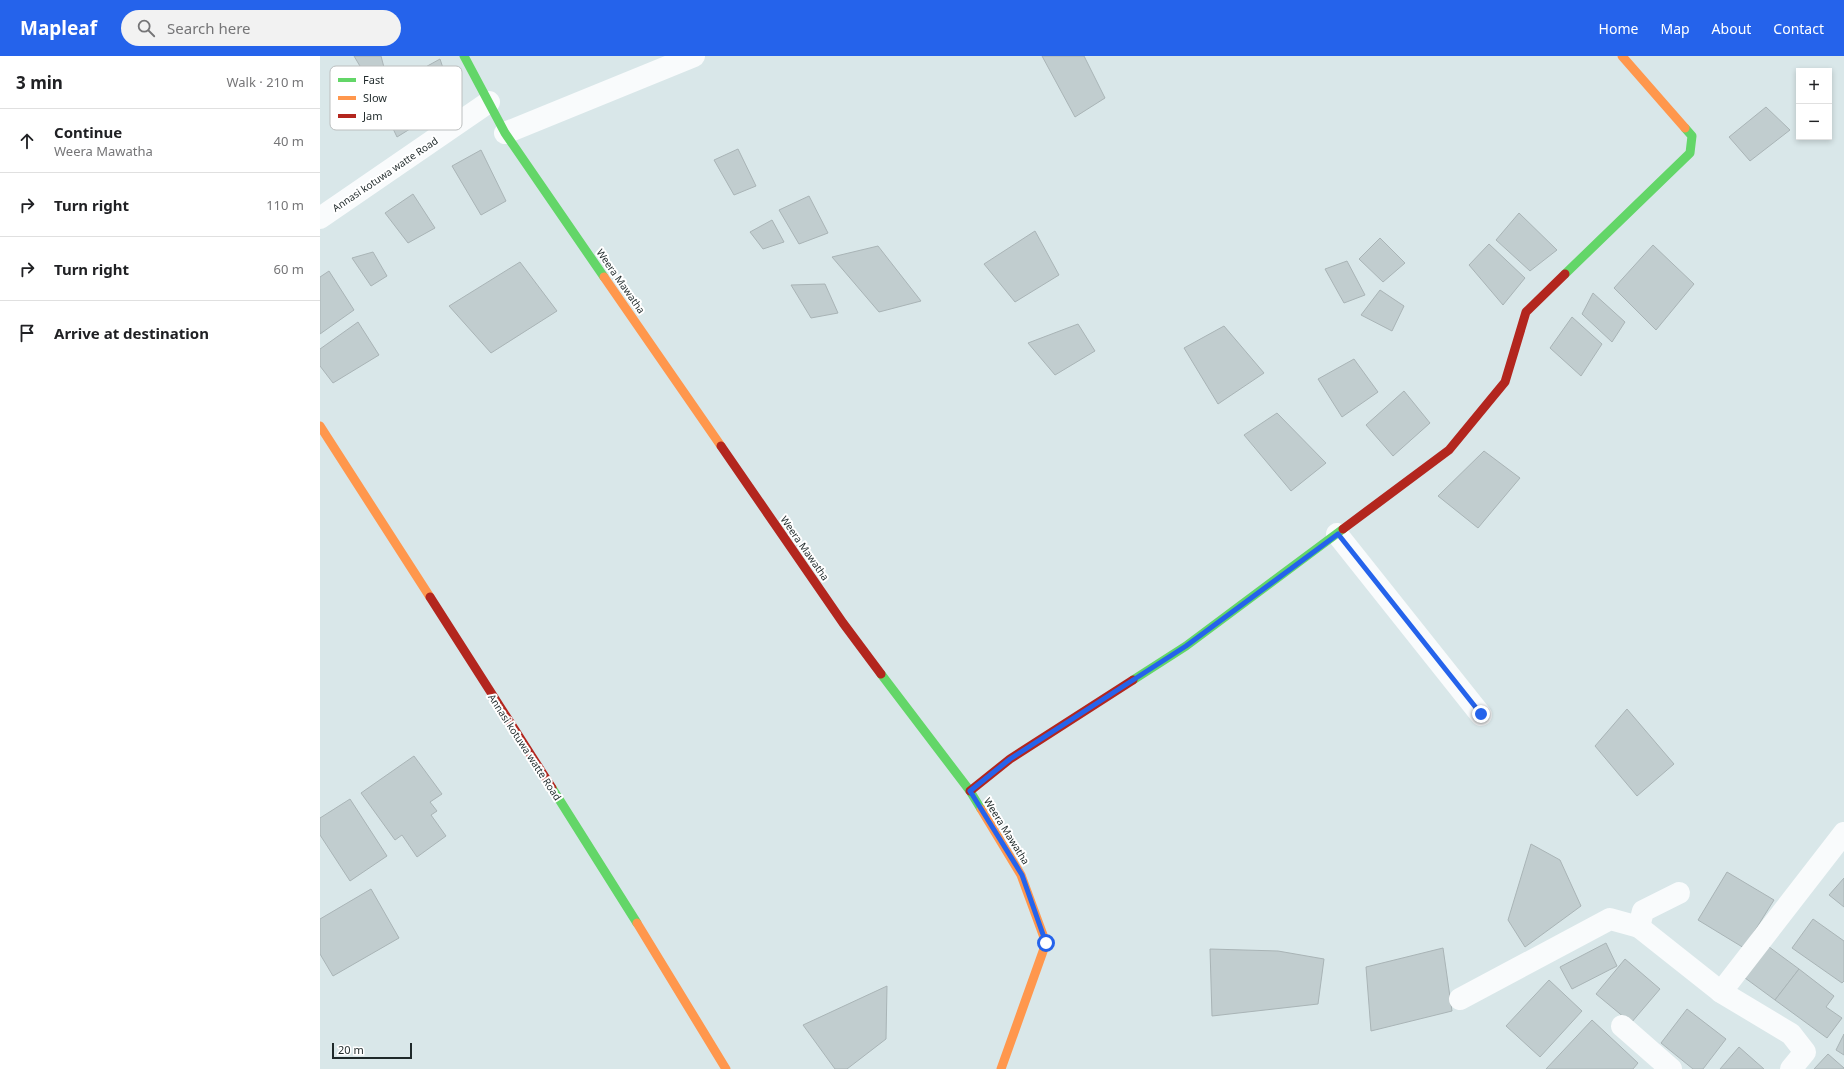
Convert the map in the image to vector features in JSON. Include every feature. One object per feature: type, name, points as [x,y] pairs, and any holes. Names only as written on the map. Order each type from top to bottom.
[{"type":"street","name":"Weera Mawatha","points":[[464,56],[505,133],[843,623],[970,791],[1022,875],[1046,943],[1001,1069]]},
{"type":"street","points":[[505,133],[694,56]]},
{"type":"street","points":[[970,791],[1010,759],[1186,646],[1449,450],[1505,382],[1526,312],[1690,153],[1692,136],[1622,56]]},
{"type":"street","name":"Annasi kotuwa watte Road","points":[[462,121],[489,102]]},
{"type":"street","name":"Annasi kotuwa watte Road","points":[[320,218],[448,130]]},
{"type":"street","name":"Annasi kotuwa watte Road","points":[[320,426],[593,852],[726,1069]]},
{"type":"street","points":[[1338,534],[1481,714]]},
{"type":"street","points":[[1721,992],[1844,833]]},
{"type":"street","points":[[1639,927],[1643,911],[1679,893]]},
{"type":"street","points":[[1460,999],[1610,919],[1639,927],[1721,992],[1791,1034],[1805,1052],[1792,1069]]},
{"type":"street","points":[[1622,1026],[1671,1069]]},
{"type":"building","points":[[354,56],[381,56],[384,66],[360,66]]},
{"type":"building","points":[[1042,56],[1084,56],[1105,98],[1075,117]]},
{"type":"building","points":[[440,59],[442,66],[427,66]]},
{"type":"building","points":[[1766,107],[1790,130],[1750,161],[1729,137]]},
{"type":"building","points":[[394,130],[408,130],[397,137]]},
{"type":"building","points":[[738,149],[756,186],[734,195],[714,160]]},
{"type":"building","points":[[481,150],[506,201],[481,215],[452,166]]},
{"type":"building","points":[[413,194],[435,228],[408,243],[385,213]]},
{"type":"building","points":[[809,196],[828,233],[799,244],[779,210]]},
{"type":"building","points":[[1519,213],[1557,250],[1530,271],[1496,240]]},
{"type":"building","points":[[772,220],[784,242],[763,249],[750,232]]},
{"type":"building","points":[[1035,231],[1059,275],[1015,302],[984,264]]},
{"type":"building","points":[[1380,238],[1405,263],[1383,282],[1359,259]]},
{"type":"building","points":[[1489,244],[1525,278],[1503,305],[1469,265]]},
{"type":"building","points":[[1653,245],[1694,284],[1656,330],[1614,288]]},
{"type":"building","points":[[878,246],[921,301],[879,312],[832,257]]},
{"type":"building","points":[[373,252],[387,276],[371,286],[352,258]]},
{"type":"building","points":[[1347,261],[1365,295],[1344,303],[1325,269]]},
{"type":"building","points":[[520,262],[557,311],[491,353],[449,306]]},
{"type":"building","points":[[329,271],[354,310],[320,334],[320,277]]},
{"type":"building","points":[[825,284],[838,313],[811,318],[791,285]]},
{"type":"building","points":[[1380,290],[1404,306],[1392,331],[1361,315]]},
{"type":"building","points":[[1593,293],[1625,322],[1612,342],[1582,314]]},
{"type":"building","points":[[1572,317],[1602,344],[1581,376],[1550,348]]},
{"type":"building","points":[[358,322],[379,355],[333,383],[320,366],[320,349]]},
{"type":"building","points":[[1078,324],[1095,351],[1055,375],[1028,343]]},
{"type":"building","points":[[1224,326],[1264,373],[1218,404],[1184,348]]},
{"type":"building","points":[[1354,359],[1378,392],[1342,417],[1318,379]]},
{"type":"building","points":[[1404,391],[1430,423],[1393,456],[1366,425]]},
{"type":"building","points":[[1277,413],[1326,463],[1291,491],[1244,435]]},
{"type":"building","points":[[1484,451],[1520,478],[1478,528],[1438,496]]},
{"type":"building","points":[[1627,709],[1674,764],[1637,796],[1595,746]]},
{"type":"building","points":[[414,756],[442,794],[430,802],[437,811],[431,815],[446,836],[417,857],[402,835],[395,840],[361,793]]},
{"type":"building","points":[[350,799],[387,856],[350,881],[320,835],[320,818]]},
{"type":"building","points":[[1531,844],[1560,860],[1581,906],[1525,947],[1508,920]]},
{"type":"building","points":[[1727,872],[1774,900],[1744,948],[1698,920]]},
{"type":"building","points":[[1844,878],[1844,907],[1829,895]]},
{"type":"building","points":[[371,889],[399,938],[333,976],[320,954],[320,919]]},
{"type":"building","points":[[1813,919],[1844,941],[1844,981],[1842,983],[1792,948]]},
{"type":"building","points":[[1606,943],[1617,966],[1572,989],[1560,967]]},
{"type":"building","points":[[1765,944],[1799,969],[1775,1000],[1741,975]]},
{"type":"building","points":[[1443,948],[1452,1011],[1371,1031],[1366,967]]},
{"type":"building","points":[[1210,949],[1278,951],[1324,959],[1318,1004],[1212,1016]]},
{"type":"building","points":[[1625,959],[1660,989],[1631,1023],[1596,994]]},
{"type":"building","points":[[1799,969],[1834,996],[1826,1007],[1842,1018],[1827,1038],[1775,1000]]},
{"type":"building","points":[[1549,980],[1582,1011],[1540,1057],[1506,1026]]},
{"type":"building","points":[[887,986],[886,1039],[847,1069],[835,1069],[803,1025]]},
{"type":"building","points":[[1687,1009],[1726,1039],[1703,1069],[1693,1069],[1661,1043]]},
{"type":"building","points":[[1592,1020],[1638,1063],[1633,1069],[1546,1069]]},
{"type":"building","points":[[1844,1034],[1844,1055],[1836,1050]]},
{"type":"building","points":[[1739,1047],[1764,1069],[1720,1069]]},
{"type":"building","points":[[1828,1054],[1844,1068],[1844,1069],[1814,1069]]},
{"type":"traffic: fast","points":[[464,56],[505,133],[604,277]]},
{"type":"traffic: fast","points":[[1565,274],[1690,153],[1692,136],[1685,128]]},
{"type":"traffic: fast","points":[[1133,680],[1186,646],[1343,529]]},
{"type":"traffic: fast","points":[[881,674],[970,791],[981,809]]},
{"type":"traffic: fast","points":[[552,788],[637,923]]},
{"type":"traffic: slow","points":[[1622,56],[1685,128]]},
{"type":"traffic: slow","points":[[604,277],[721,446]]},
{"type":"traffic: slow","points":[[320,426],[430,597]]},
{"type":"traffic: slow","points":[[981,809],[1021,875],[1046,943],[1001,1069]]},
{"type":"traffic: slow","points":[[637,923],[726,1069]]},
{"type":"traffic: jam","points":[[1343,529],[1449,450],[1505,382],[1526,312],[1565,274]]},
{"type":"traffic: jam","points":[[721,446],[843,623],[881,674]]},
{"type":"traffic: jam","points":[[430,597],[552,788]]},
{"type":"traffic: jam","points":[[970,791],[1010,759],[1133,680]]},
{"type":"route","points":[[1046,943],[1022,875],[970,791],[1010,759],[1186,646],[1338,534],[1481,714]]}]
